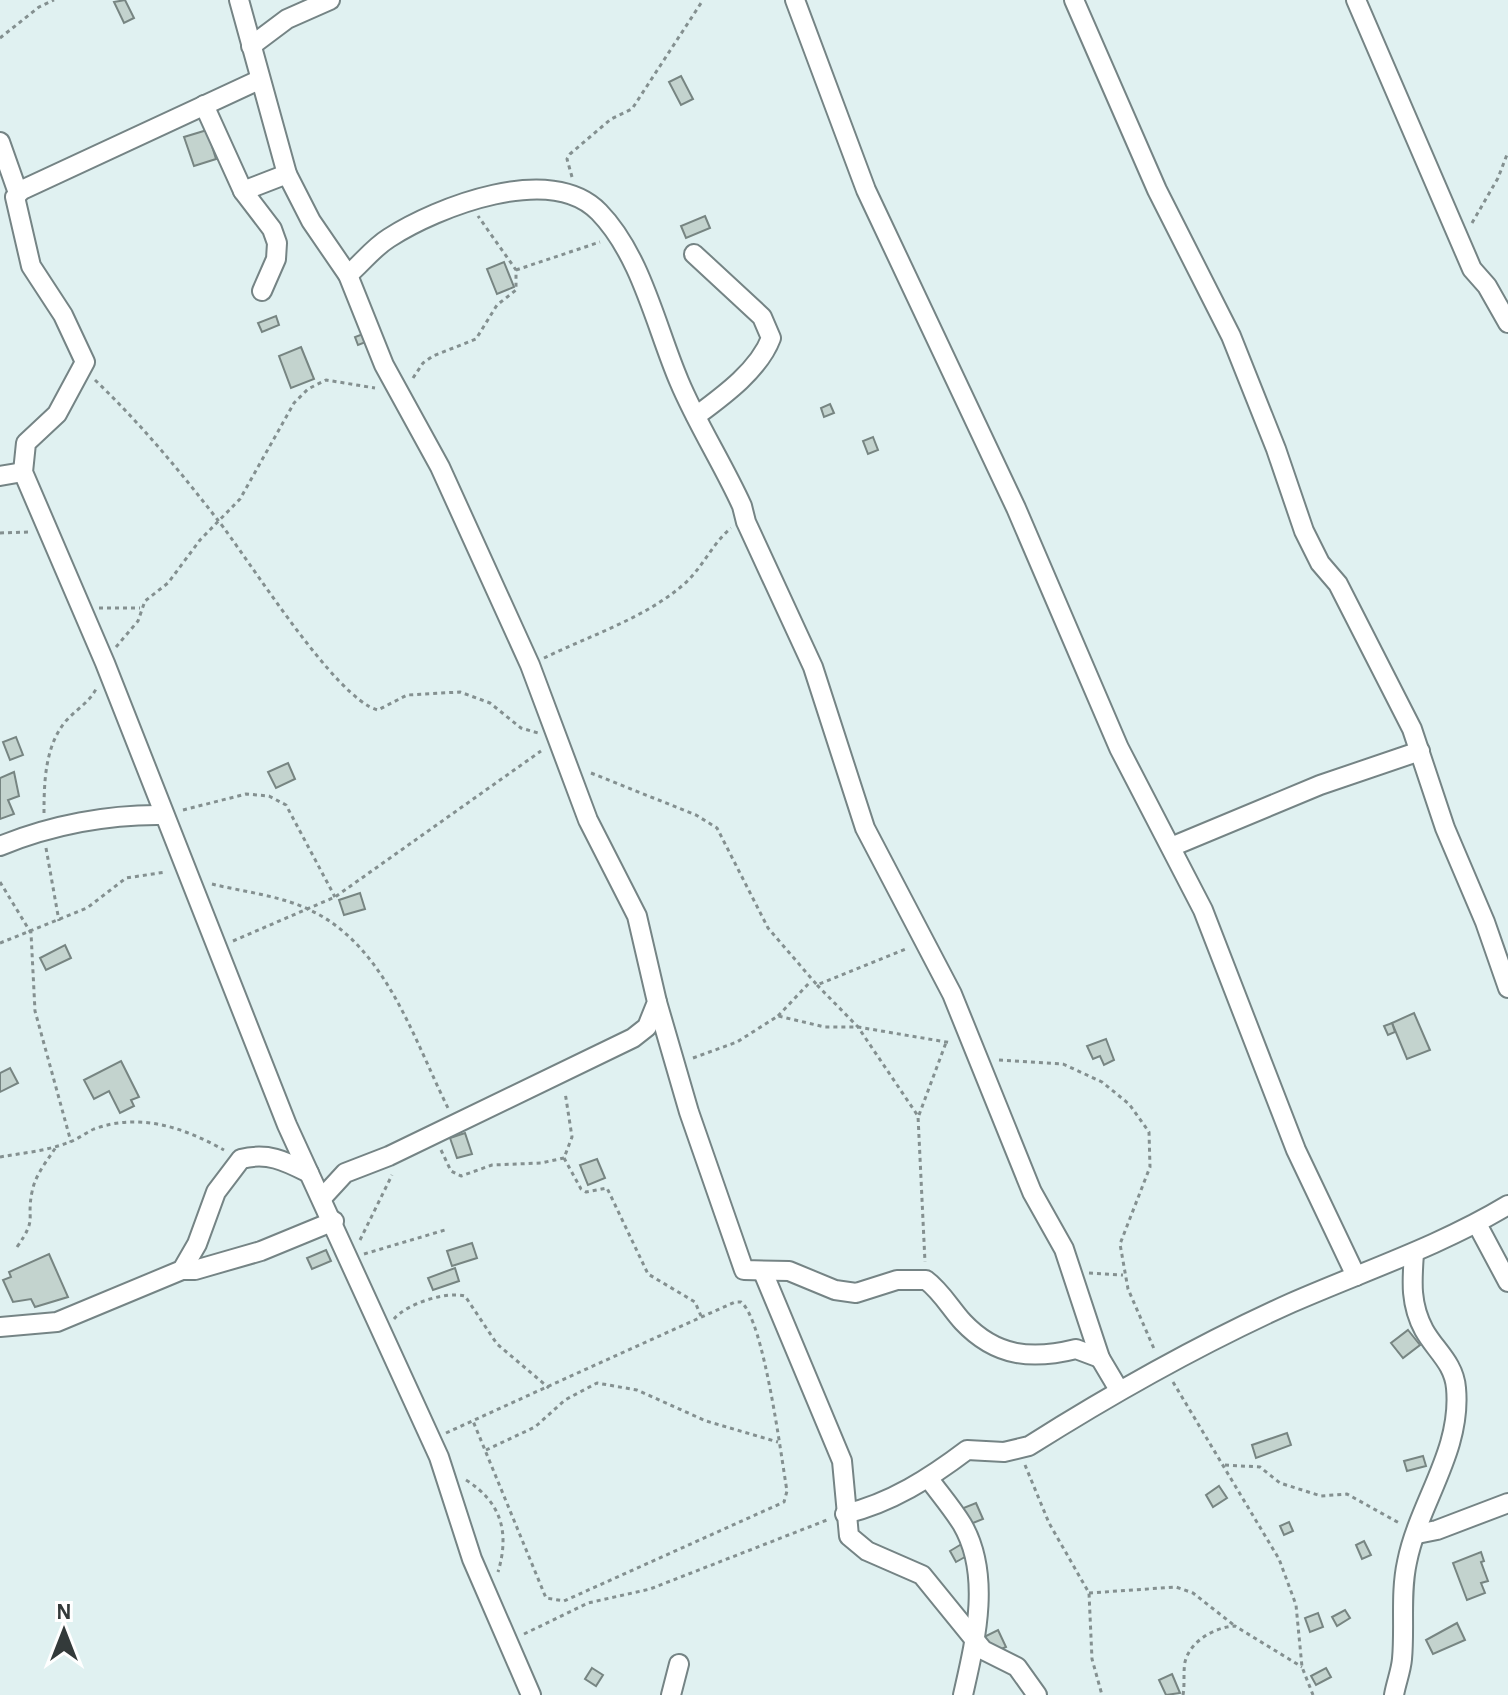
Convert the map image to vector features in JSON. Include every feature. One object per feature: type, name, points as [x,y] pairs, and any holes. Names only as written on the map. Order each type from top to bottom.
[{"type":"street","points":[[239,0],[287,174],[311,221],[348,275],[373,339],[440,467],[530,665],[588,820],[637,916],[657,1002],[678,1063],[689,1112],[739,1265],[744,1270],[789,1271],[835,1290],[856,1293],[897,1280],[926,1280],[984,1343],[1035,1356],[1057,1355],[1076,1349],[1100,1358]]},
{"type":"street","points":[[251,46],[287,19],[330,0]]},
{"type":"street","points":[[795,0],[866,190],[1016,508],[1119,748],[1203,910],[1296,1150],[1356,1276]]},
{"type":"street","points":[[1074,0],[1157,190],[1231,336],[1276,449],[1304,531],[1386,673],[1420,751],[1445,828],[1485,922],[1508,988]]},
{"type":"street","points":[[1356,0],[1472,269],[1487,286],[1508,323]]},
{"type":"street","points":[[259,80],[18,193],[14,202],[31,266],[83,354],[84,369],[57,414],[26,443],[23,472],[105,663],[309,1173],[351,1258],[435,1448],[488,1594],[531,1695]]},
{"type":"street","points":[[204,105],[243,191],[272,229],[277,243],[276,259],[262,291]]},
{"type":"street","points":[[0,142],[18,193]]},
{"type":"street","points":[[243,191],[287,174]]},
{"type":"street","points":[[348,275],[379,245],[401,231],[511,191],[538,189],[572,194],[600,213],[616,236],[645,290],[677,378],[736,492],[746,522],[813,667],[865,828],[926,940],[1032,1192],[1073,1272],[1100,1358],[1119,1390]]},
{"type":"street","points":[[694,254],[762,317],[771,338],[766,352],[696,416]]},
{"type":"street","points":[[0,476],[23,472]]},
{"type":"street","points":[[1171,847],[1320,785],[1420,751]]},
{"type":"street","points":[[0,846],[44,831],[136,815],[164,815]]},
{"type":"street","points":[[322,1198],[345,1173],[434,1135],[643,1031],[657,1002]]},
{"type":"street","points":[[643,1031],[670,1038]]},
{"type":"street","points":[[182,1270],[197,1244],[216,1192],[241,1159],[270,1156],[288,1160],[309,1173]]},
{"type":"street","points":[[845,1514],[862,1510],[929,1479],[967,1450],[1019,1451],[1163,1366],[1356,1276],[1477,1224],[1508,1205]]},
{"type":"street","points":[[0,1327],[57,1322],[182,1270],[195,1270],[271,1248],[334,1221]]},
{"type":"street","points":[[1477,1224],[1508,1282]]},
{"type":"street","points":[[1394,1695],[1402,1662],[1407,1562],[1448,1455],[1456,1422],[1456,1385],[1450,1366],[1424,1331],[1413,1304],[1414,1253]]},
{"type":"street","points":[[763,1272],[842,1461],[849,1536],[855,1543],[922,1575],[992,1657],[1017,1667],[1037,1695]]},
{"type":"street","points":[[929,1479],[963,1526],[975,1558],[979,1589],[975,1639],[963,1695]]},
{"type":"street","points":[[1417,1534],[1437,1530],[1508,1503]]},
{"type":"street","points":[[671,1695],[679,1664]]},
{"type":"path","points":[[0,38],[39,7],[54,0]]},
{"type":"path","points":[[572,194],[573,180],[567,159],[570,154],[611,119],[632,109],[703,0]]},
{"type":"path","points":[[1460,243],[1498,178],[1508,152]]},
{"type":"path","points":[[59,921],[44,831],[44,777],[52,747],[63,724],[93,695],[105,663],[138,621],[140,608],[168,583],[218,520],[240,499],[294,403],[308,389],[326,380],[400,390],[409,385],[423,363],[476,339],[497,305],[516,290],[516,270],[469,204]]},
{"type":"path","points":[[516,270],[616,236]]},
{"type":"path","points":[[84,369],[136,420],[218,520],[309,648],[364,704],[378,710],[407,695],[460,692],[490,703],[521,728],[557,739]]},
{"type":"path","points":[[530,665],[654,605],[685,584],[714,543],[746,522]]},
{"type":"path","points":[[0,533],[49,531]]},
{"type":"path","points":[[82,608],[140,608]]},
{"type":"path","points":[[217,948],[312,910],[335,897],[557,739]]},
{"type":"path","points":[[565,762],[696,815],[717,828],[768,928],[812,980],[858,1027],[918,1116]]},
{"type":"path","points":[[164,815],[246,794],[269,796],[286,805],[335,897]]},
{"type":"path","points":[[0,943],[87,908],[126,878],[161,870],[312,910],[351,937],[378,967],[455,1122]]},
{"type":"path","points":[[0,882],[31,933],[35,1011],[71,1142]]},
{"type":"path","points":[[817,985],[926,940]]},
{"type":"path","points":[[678,1063],[737,1042],[778,1016],[812,980]]},
{"type":"path","points":[[778,1016],[825,1027],[858,1027],[947,1040],[977,1058],[1063,1064],[1102,1082],[1129,1104],[1149,1132],[1150,1167],[1120,1244],[1123,1275],[1163,1366],[1279,1559],[1296,1605],[1302,1667],[1313,1695]]},
{"type":"path","points":[[926,1280],[918,1116],[947,1040]]},
{"type":"path","points":[[562,1072],[572,1137],[564,1158],[581,1189],[586,1192],[607,1188],[648,1274],[695,1302],[701,1317]]},
{"type":"path","points":[[0,1157],[56,1147],[93,1129],[118,1123],[156,1122],[191,1132],[241,1159]]},
{"type":"path","points":[[434,1135],[451,1171],[461,1176],[504,1163],[541,1163],[564,1158]]},
{"type":"path","points":[[17,1247],[33,1218],[31,1194],[37,1175],[56,1147]]},
{"type":"path","points":[[351,1258],[392,1175]]},
{"type":"path","points":[[351,1258],[445,1230]]},
{"type":"path","points":[[1073,1272],[1123,1275]]},
{"type":"path","points":[[384,1334],[400,1312],[442,1296],[465,1296],[497,1344],[549,1388]]},
{"type":"path","points":[[473,1421],[546,1598],[554,1602],[564,1601],[784,1502],[787,1491],[762,1354],[745,1304],[735,1302],[473,1421],[435,1448],[493,1500],[501,1514],[502,1555],[488,1594]]},
{"type":"path","points":[[486,1450],[535,1427],[573,1394],[597,1383],[637,1390],[706,1421],[778,1442]]},
{"type":"path","points":[[1019,1451],[1049,1523],[1089,1593],[1092,1659],[1102,1695]]},
{"type":"path","points":[[1225,1465],[1260,1467],[1289,1488],[1321,1496],[1347,1494],[1417,1534]]},
{"type":"path","points":[[510,1640],[588,1603],[650,1589],[845,1514]]},
{"type":"path","points":[[1089,1593],[1176,1587],[1193,1593],[1235,1626],[1302,1667]]},
{"type":"path","points":[[1183,1695],[1189,1653],[1211,1631],[1235,1626]]},
{"type":"building","points":[[125,0],[134,18],[124,23],[114,2]]},
{"type":"building","points":[[681,76],[693,99],[681,105],[669,82]]},
{"type":"building","points":[[207,130],[216,159],[194,166],[184,137]]},
{"type":"building","points":[[705,216],[710,228],[686,238],[681,226]]},
{"type":"building","points":[[504,262],[514,287],[497,294],[487,269]]},
{"type":"building","points":[[276,316],[279,325],[262,332],[258,323]]},
{"type":"building","points":[[363,334],[366,342],[358,345],[355,337]]},
{"type":"building","points":[[301,347],[314,379],[291,388],[279,356]]},
{"type":"building","points":[[830,404],[834,413],[824,417],[821,408]]},
{"type":"building","points":[[873,437],[878,450],[868,454],[863,441]]},
{"type":"building","points":[[16,737],[23,755],[10,760],[3,742]]},
{"type":"building","points":[[288,763],[295,779],[276,788],[268,772]]},
{"type":"building","points":[[14,772],[19,796],[8,800],[14,814],[0,819],[0,778]]},
{"type":"building","points":[[360,893],[365,909],[344,915],[339,900]]},
{"type":"building","points":[[65,945],[71,958],[46,970],[40,958]]},
{"type":"building","points":[[1414,1013],[1430,1050],[1407,1059],[1392,1023]]},
{"type":"building","points":[[1392,1023],[1395,1032],[1388,1035],[1384,1026]]},
{"type":"building","points":[[1106,1039],[1114,1060],[1104,1065],[1100,1056],[1093,1059],[1087,1046]]},
{"type":"building","points":[[121,1061],[139,1097],[131,1100],[134,1106],[120,1113],[109,1091],[94,1099],[84,1080]]},
{"type":"building","points":[[10,1068],[18,1083],[0,1092],[0,1073]]},
{"type":"building","points":[[465,1133],[472,1154],[457,1158],[450,1138]]},
{"type":"building","points":[[597,1159],[605,1178],[588,1185],[580,1165]]},
{"type":"building","points":[[472,1243],[477,1258],[452,1266],[447,1251]]},
{"type":"building","points":[[326,1250],[331,1261],[312,1269],[307,1258]]},
{"type":"building","points":[[49,1254],[68,1297],[35,1307],[31,1299],[13,1302],[3,1280],[11,1277],[9,1272]]},
{"type":"building","points":[[455,1268],[459,1281],[433,1290],[428,1278]]},
{"type":"building","points":[[1408,1330],[1420,1345],[1403,1358],[1391,1343]]},
{"type":"building","points":[[1287,1433],[1291,1445],[1256,1458],[1252,1445]]},
{"type":"building","points":[[1423,1456],[1426,1466],[1407,1471],[1404,1461]]},
{"type":"building","points":[[1219,1486],[1227,1498],[1213,1507],[1206,1495]]},
{"type":"building","points":[[976,1503],[983,1519],[968,1525],[961,1509]]},
{"type":"building","points":[[1289,1522],[1293,1531],[1284,1535],[1280,1526]]},
{"type":"building","points":[[1364,1541],[1371,1555],[1362,1559],[1356,1545]]},
{"type":"building","points":[[965,1542],[972,1553],[956,1562],[950,1551]]},
{"type":"building","points":[[1481,1552],[1488,1581],[1481,1583],[1485,1593],[1467,1600],[1453,1563]]},
{"type":"building","points":[[1345,1610],[1350,1618],[1337,1626],[1332,1617]]},
{"type":"building","points":[[1318,1613],[1323,1627],[1310,1632],[1305,1618]]},
{"type":"building","points":[[1457,1623],[1465,1640],[1433,1654],[1426,1640]]},
{"type":"building","points":[[998,1630],[1006,1647],[992,1653],[984,1637]]},
{"type":"building","points":[[592,1668],[603,1675],[596,1686],[585,1679]]},
{"type":"building","points":[[1326,1668],[1331,1677],[1316,1685],[1311,1676]]},
{"type":"building","points":[[1172,1674],[1180,1693],[1166,1695],[1159,1680]]}]
